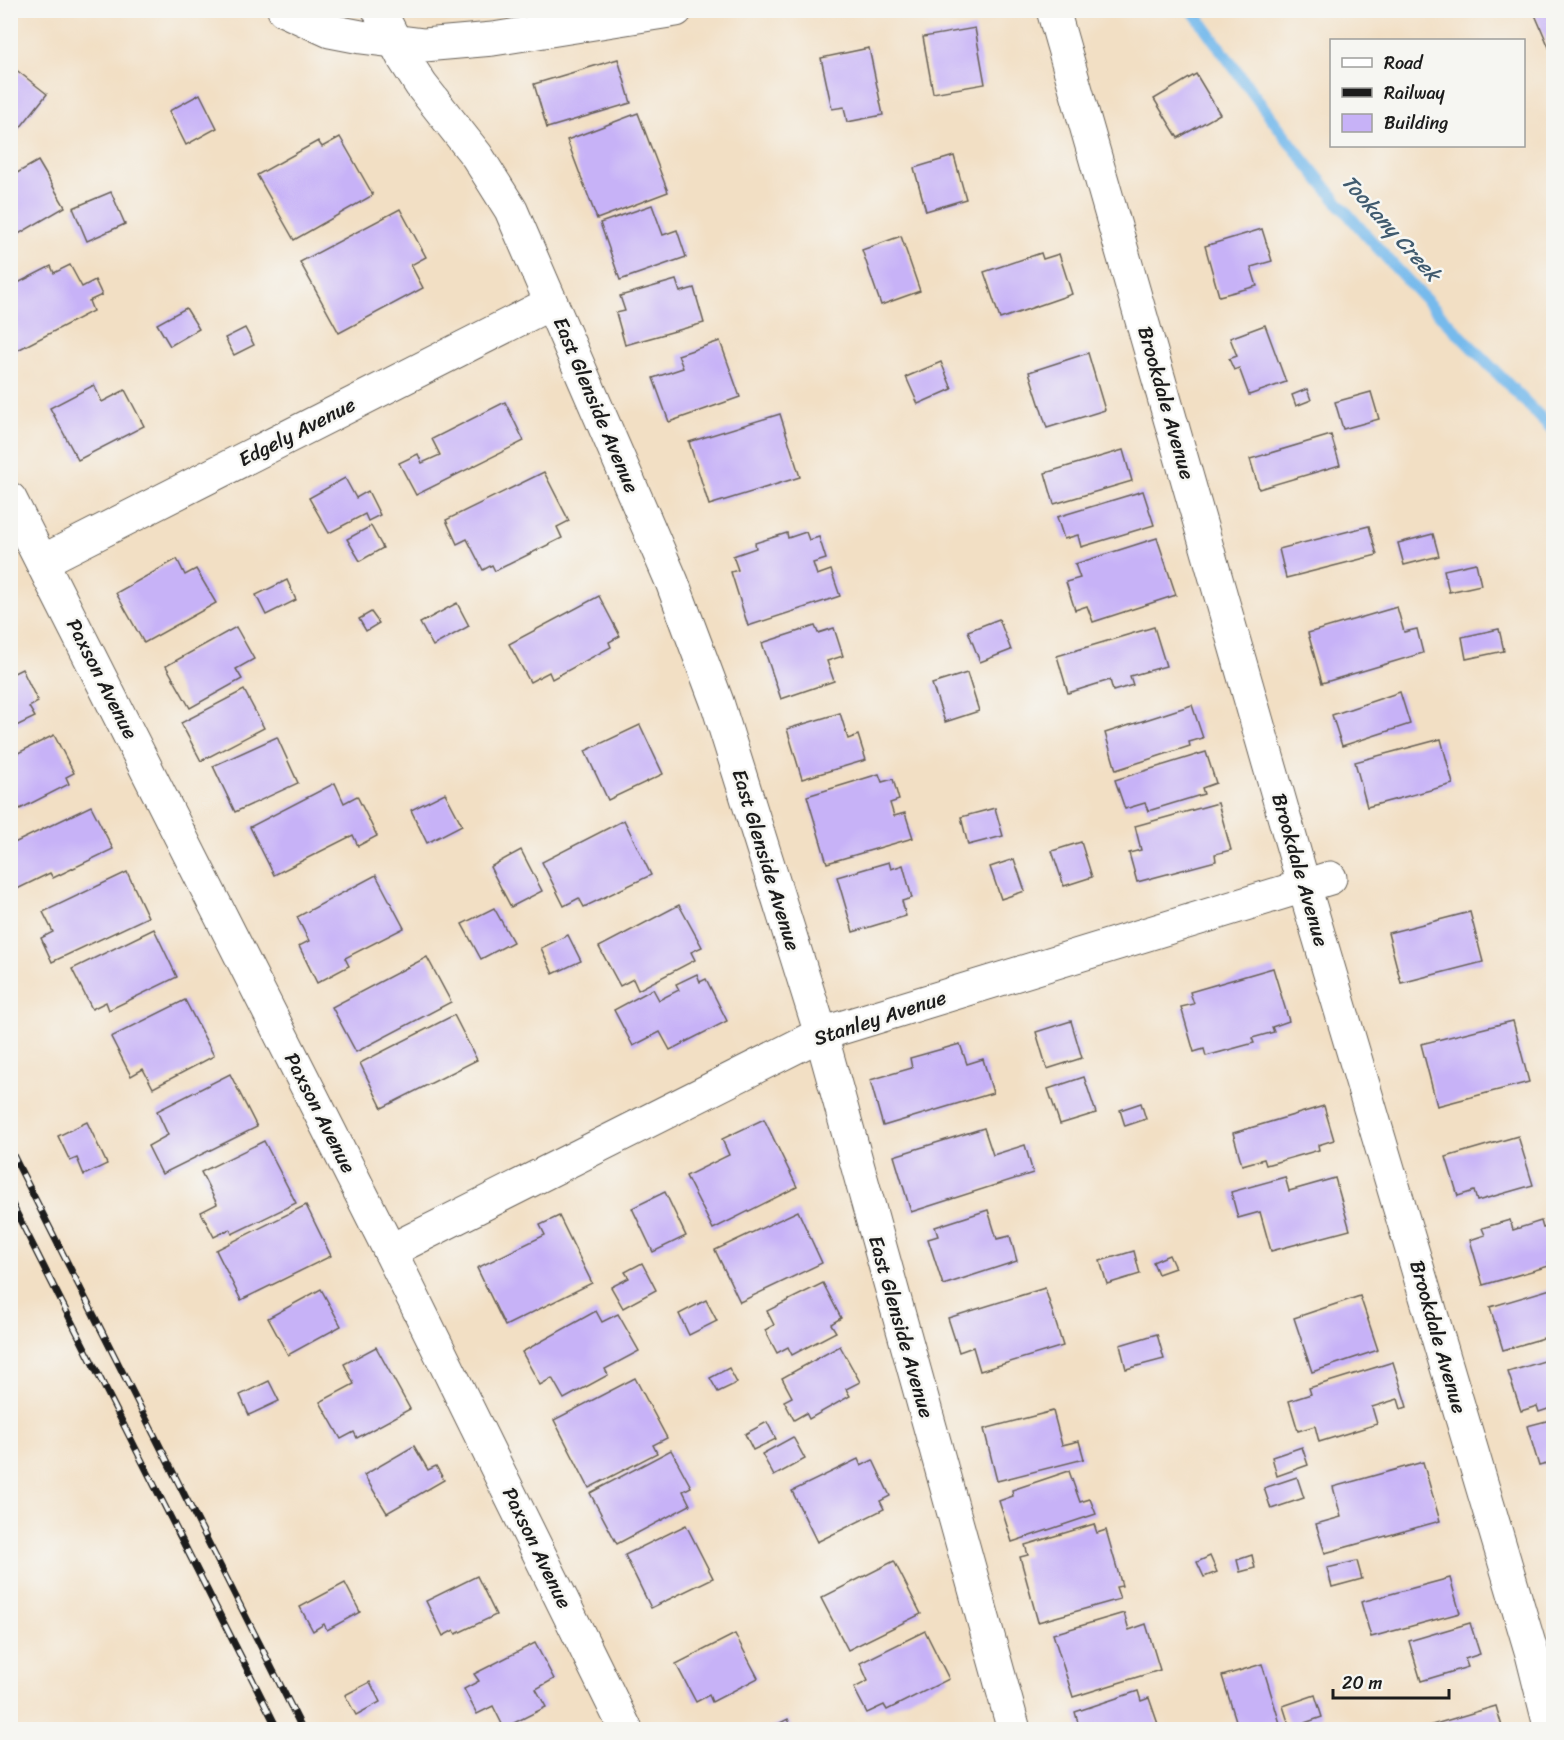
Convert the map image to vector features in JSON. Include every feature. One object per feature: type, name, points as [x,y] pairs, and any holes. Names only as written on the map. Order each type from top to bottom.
[{"type":"street","points":[[284,10],[330,31],[424,45],[493,39],[676,10]]},
{"type":"street","name":"East Glenside Avenue","points":[[379,10],[394,41],[421,85],[477,156],[511,210],[672,582],[717,702],[821,1034],[1014,1730]]},
{"type":"street","name":"Brookdale Avenue","points":[[1053,10],[1317,882],[1532,1654],[1551,1730]]},
{"type":"street","name":"Edgely Avenue","points":[[43,561],[551,303]]},
{"type":"street","name":"Paxson Avenue","points":[[10,499],[390,1251],[626,1730]]},
{"type":"street","name":"Stanley Avenue","points":[[390,1251],[821,1034],[1317,882]]},
{"type":"building","points":[[1533,10],[1554,10],[1554,59]]},
{"type":"building","points":[[975,28],[985,84],[933,93],[923,37]]},
{"type":"building","points":[[869,48],[883,115],[847,122],[844,107],[832,109],[821,58]]},
{"type":"building","points":[[618,59],[631,103],[547,128],[534,84]]},
{"type":"building","points":[[10,65],[47,94],[16,133],[10,128]]},
{"type":"building","points":[[1196,74],[1220,114],[1178,138],[1154,99]]},
{"type":"building","points":[[200,94],[217,128],[186,145],[169,111]]},
{"type":"building","points":[[638,113],[668,192],[597,219],[567,140]]},
{"type":"building","points":[[340,137],[373,195],[294,240],[257,175],[318,141],[322,147]]},
{"type":"building","points":[[954,156],[966,199],[926,211],[914,168]]},
{"type":"building","points":[[38,161],[65,207],[10,239],[10,177]]},
{"type":"building","points":[[111,192],[125,224],[87,241],[73,208]]},
{"type":"building","points":[[652,205],[663,235],[677,230],[686,257],[620,280],[600,223]]},
{"type":"building","points":[[400,209],[426,257],[411,265],[423,288],[339,333],[300,262]]},
{"type":"building","points":[[1262,229],[1272,261],[1251,267],[1257,286],[1219,296],[1205,246]]},
{"type":"building","points":[[901,236],[920,291],[881,305],[862,250]]},
{"type":"building","points":[[1041,253],[1043,259],[1059,254],[1072,294],[1000,319],[984,272]]},
{"type":"building","points":[[70,265],[82,287],[95,280],[102,295],[89,301],[93,311],[12,353],[10,350],[10,287],[51,266],[54,273]]},
{"type":"building","points":[[676,280],[680,292],[694,288],[704,323],[625,345],[616,313],[625,311],[620,296]]},
{"type":"building","points":[[186,308],[199,329],[170,346],[157,324]]},
{"type":"building","points":[[1265,325],[1286,382],[1249,395],[1239,368],[1234,370],[1229,359],[1237,356],[1230,338]]},
{"type":"building","points":[[245,328],[254,345],[234,355],[225,338]]},
{"type":"building","points":[[720,341],[740,397],[669,422],[653,378],[683,368],[678,355]]},
{"type":"building","points":[[1088,353],[1105,410],[1047,428],[1029,372]]},
{"type":"building","points":[[941,362],[952,389],[918,404],[906,377]]},
{"type":"building","points":[[94,385],[102,402],[125,390],[144,426],[78,460],[50,408]]},
{"type":"building","points":[[1307,389],[1311,400],[1296,406],[1292,395]]},
{"type":"building","points":[[1371,392],[1379,419],[1343,429],[1335,402]]},
{"type":"building","points":[[505,402],[524,441],[416,495],[399,463],[418,454],[422,463],[440,455],[432,439]]},
{"type":"building","points":[[780,414],[800,477],[709,505],[689,442]]},
{"type":"building","points":[[1331,435],[1340,465],[1259,489],[1250,459]]},
{"type":"building","points":[[1123,450],[1132,481],[1054,504],[1045,473]]},
{"type":"building","points":[[544,472],[569,521],[557,527],[562,538],[495,571],[492,565],[483,570],[467,539],[457,544],[446,520]]},
{"type":"building","points":[[345,478],[356,498],[368,491],[380,515],[368,521],[365,514],[329,533],[309,498]]},
{"type":"building","points":[[1143,491],[1154,525],[1081,547],[1078,535],[1064,539],[1057,517]]},
{"type":"building","points":[[371,526],[383,548],[360,561],[347,539]]},
{"type":"building","points":[[1369,526],[1377,555],[1286,578],[1279,549]]},
{"type":"building","points":[[806,532],[809,540],[819,537],[826,559],[813,563],[817,575],[831,570],[840,596],[748,626],[731,572],[738,570],[733,556],[756,548],[755,543],[787,533],[788,538]]},
{"type":"building","points":[[1433,534],[1439,556],[1404,565],[1398,543]]},
{"type":"building","points":[[1157,538],[1176,595],[1093,622],[1087,606],[1075,610],[1066,582],[1080,578],[1075,564]]},
{"type":"building","points":[[177,559],[185,575],[196,569],[216,603],[144,643],[116,593]]},
{"type":"building","points":[[1476,563],[1481,585],[1449,592],[1444,570]]},
{"type":"building","points":[[287,580],[296,600],[266,615],[256,595]]},
{"type":"building","points":[[599,596],[620,636],[609,642],[611,647],[552,679],[549,672],[530,682],[509,644]]},
{"type":"building","points":[[457,603],[469,626],[433,646],[420,623]]},
{"type":"building","points":[[1397,607],[1404,632],[1417,629],[1423,653],[1322,683],[1308,633]]},
{"type":"building","points":[[371,612],[379,623],[366,631],[359,619]]},
{"type":"building","points":[[999,619],[1011,650],[980,662],[968,631]]},
{"type":"building","points":[[815,626],[818,633],[834,628],[843,656],[827,661],[834,681],[781,699],[762,643]]},
{"type":"building","points":[[236,627],[254,659],[236,669],[242,679],[190,708],[166,666]]},
{"type":"building","points":[[1154,627],[1166,666],[1130,676],[1133,685],[1113,691],[1110,680],[1068,693],[1057,656]]},
{"type":"building","points":[[1499,629],[1504,651],[1466,659],[1462,637]]},
{"type":"building","points":[[22,669],[38,702],[29,707],[35,717],[10,729],[10,675]]},
{"type":"building","points":[[967,673],[979,711],[945,722],[932,684]]},
{"type":"building","points":[[244,690],[264,728],[201,761],[181,723]]},
{"type":"building","points":[[1400,692],[1410,724],[1342,746],[1332,715]]},
{"type":"building","points":[[1192,705],[1203,738],[1189,742],[1190,746],[1116,770],[1105,733]]},
{"type":"building","points":[[840,713],[848,739],[858,735],[866,760],[802,779],[787,729]]},
{"type":"building","points":[[640,725],[663,774],[608,800],[585,751]]},
{"type":"building","points":[[54,735],[74,773],[66,777],[69,784],[20,809],[14,798],[10,800],[10,757]]},
{"type":"building","points":[[277,737],[298,783],[235,812],[213,766]]},
{"type":"building","points":[[1441,739],[1453,784],[1367,807],[1355,762]]},
{"type":"building","points":[[1206,752],[1216,783],[1202,788],[1204,794],[1148,811],[1145,803],[1125,809],[1115,780]]},
{"type":"building","points":[[879,774],[882,782],[893,779],[899,800],[890,803],[894,816],[905,813],[913,838],[827,863],[807,796]]},
{"type":"building","points":[[335,783],[344,803],[357,796],[377,836],[358,846],[353,835],[274,875],[250,827]]},
{"type":"building","points":[[445,793],[462,825],[427,843],[411,810]]},
{"type":"building","points":[[1218,803],[1231,850],[1215,854],[1216,861],[1137,882],[1129,853],[1141,850],[1135,826]]},
{"type":"building","points":[[91,806],[113,849],[53,878],[50,873],[13,891],[10,886],[10,845]]},
{"type":"building","points":[[995,808],[1003,836],[968,845],[961,817]]},
{"type":"building","points":[[624,820],[651,875],[584,907],[579,898],[564,906],[542,862]]},
{"type":"building","points":[[1081,842],[1092,877],[1064,886],[1052,851]]},
{"type":"building","points":[[521,850],[542,891],[511,907],[490,867]]},
{"type":"building","points":[[1014,859],[1025,891],[1001,899],[990,867]]},
{"type":"building","points":[[889,862],[891,869],[903,865],[912,898],[902,901],[906,916],[853,932],[837,877]]},
{"type":"building","points":[[127,872],[148,917],[52,962],[41,938],[53,932],[43,912]]},
{"type":"building","points":[[376,875],[404,928],[345,958],[349,966],[317,983],[299,946],[309,941],[297,917]]},
{"type":"building","points":[[679,905],[702,947],[691,952],[695,960],[638,990],[633,979],[620,986],[599,947]]},
{"type":"building","points":[[494,908],[513,942],[481,959],[462,924]]},
{"type":"building","points":[[1470,912],[1483,962],[1401,983],[1388,933]]},
{"type":"building","points":[[154,929],[177,977],[109,1010],[106,1002],[92,1009],[72,969]]},
{"type":"building","points":[[568,935],[581,961],[553,974],[541,948]]},
{"type":"building","points":[[427,957],[451,1002],[356,1052],[332,1007]]},
{"type":"building","points":[[1273,968],[1289,1021],[1272,1027],[1274,1032],[1252,1038],[1254,1043],[1206,1056],[1204,1049],[1194,1052],[1181,1007],[1194,1004],[1190,992]]},
{"type":"building","points":[[697,974],[700,982],[706,979],[727,1021],[670,1050],[660,1032],[633,1046],[614,1010],[653,989],[659,1000],[679,990],[676,984]]},
{"type":"building","points":[[185,1000],[214,1056],[153,1088],[143,1069],[131,1076],[111,1037]]},
{"type":"building","points":[[454,1015],[477,1060],[382,1108],[360,1063]]},
{"type":"building","points":[[1071,1021],[1082,1058],[1047,1069],[1036,1032]]},
{"type":"building","points":[[1513,1021],[1529,1082],[1437,1106],[1421,1044]]},
{"type":"building","points":[[960,1044],[967,1064],[983,1059],[993,1093],[883,1126],[870,1080],[912,1068],[910,1058]]},
{"type":"building","points":[[230,1074],[257,1127],[162,1174],[148,1146],[168,1135],[157,1111]]},
{"type":"building","points":[[1084,1077],[1096,1113],[1060,1124],[1048,1089]]},
{"type":"building","points":[[1141,1103],[1146,1119],[1125,1126],[1120,1110]]},
{"type":"building","points":[[1324,1106],[1334,1140],[1318,1145],[1319,1150],[1266,1165],[1264,1159],[1242,1165],[1233,1133]]},
{"type":"building","points":[[764,1119],[797,1187],[713,1229],[686,1176],[729,1155],[722,1139]]},
{"type":"building","points":[[87,1122],[107,1164],[84,1175],[77,1158],[70,1161],[58,1136]]},
{"type":"building","points":[[984,1128],[993,1155],[1025,1145],[1033,1173],[911,1212],[894,1156]]},
{"type":"building","points":[[1518,1136],[1533,1185],[1477,1201],[1474,1191],[1458,1196],[1446,1157]]},
{"type":"building","points":[[264,1141],[296,1203],[232,1234],[230,1229],[214,1237],[201,1212],[217,1204],[201,1172]]},
{"type":"building","points":[[1285,1177],[1289,1191],[1335,1178],[1350,1230],[1271,1251],[1260,1212],[1238,1218],[1231,1192]]},
{"type":"building","points":[[665,1192],[686,1236],[653,1252],[632,1208]]},
{"type":"building","points":[[306,1205],[331,1256],[241,1300],[216,1250]]},
{"type":"building","points":[[988,1210],[997,1239],[1010,1236],[1017,1261],[943,1285],[928,1239],[938,1236],[935,1227]]},
{"type":"building","points":[[798,1211],[822,1263],[740,1302],[715,1250]]},
{"type":"building","points":[[559,1216],[592,1283],[505,1326],[477,1268],[545,1235],[540,1225]]},
{"type":"building","points":[[1510,1220],[1513,1230],[1541,1221],[1543,1228],[1554,1225],[1554,1260],[1548,1262],[1549,1266],[1483,1285],[1470,1240],[1485,1235],[1482,1228]]},
{"type":"building","points":[[1134,1251],[1140,1274],[1107,1284],[1100,1261]]},
{"type":"building","points":[[1169,1255],[1175,1268],[1158,1274],[1153,1262]]},
{"type":"building","points":[[642,1263],[656,1290],[623,1308],[611,1287],[629,1278],[625,1272]]},
{"type":"building","points":[[823,1283],[841,1318],[831,1324],[836,1332],[792,1355],[788,1347],[777,1353],[765,1330],[774,1325],[767,1311]]},
{"type":"building","points":[[1045,1288],[1063,1346],[980,1371],[973,1347],[959,1352],[948,1318]]},
{"type":"building","points":[[1554,1288],[1554,1335],[1503,1350],[1490,1307]]},
{"type":"building","points":[[321,1289],[341,1326],[288,1355],[268,1318]]},
{"type":"building","points":[[1360,1296],[1378,1350],[1312,1372],[1294,1318]]},
{"type":"building","points":[[706,1300],[717,1321],[689,1335],[679,1314]]},
{"type":"building","points":[[596,1311],[602,1322],[618,1314],[639,1351],[605,1369],[608,1375],[564,1399],[552,1378],[540,1385],[522,1352]]},
{"type":"building","points":[[1157,1334],[1164,1359],[1126,1369],[1120,1345]]},
{"type":"building","points":[[840,1346],[860,1382],[846,1389],[850,1396],[809,1419],[806,1413],[794,1420],[784,1401],[792,1397],[782,1378]]},
{"type":"building","points":[[376,1347],[410,1409],[357,1438],[354,1432],[341,1439],[320,1402],[354,1384],[344,1364]]},
{"type":"building","points":[[1554,1358],[1554,1407],[1539,1412],[1537,1406],[1521,1411],[1508,1372]]},
{"type":"building","points":[[1393,1362],[1407,1407],[1401,1409],[1398,1399],[1372,1407],[1377,1424],[1319,1442],[1315,1426],[1298,1431],[1289,1401],[1311,1394],[1309,1388]]},
{"type":"building","points":[[729,1368],[737,1383],[718,1392],[710,1378]]},
{"type":"building","points":[[635,1378],[667,1438],[653,1445],[657,1453],[589,1488],[554,1420]]},
{"type":"building","points":[[269,1381],[279,1401],[249,1415],[240,1395]]},
{"type":"building","points":[[1053,1411],[1062,1445],[1079,1441],[1084,1459],[997,1481],[984,1429]]},
{"type":"building","points":[[1554,1419],[1554,1462],[1539,1466],[1527,1426]]},
{"type":"building","points":[[767,1422],[776,1439],[753,1450],[745,1434]]},
{"type":"building","points":[[793,1437],[805,1459],[774,1476],[762,1454]]},
{"type":"building","points":[[414,1446],[428,1470],[436,1466],[444,1480],[387,1513],[364,1475]]},
{"type":"building","points":[[1302,1447],[1308,1465],[1277,1476],[1272,1457]]},
{"type":"building","points":[[671,1450],[691,1487],[683,1491],[690,1505],[617,1544],[590,1493]]},
{"type":"building","points":[[858,1459],[861,1466],[873,1460],[890,1496],[880,1501],[884,1509],[817,1542],[792,1491]]},
{"type":"building","points":[[1423,1462],[1440,1521],[1325,1553],[1316,1524],[1341,1517],[1333,1487]]},
{"type":"building","points":[[1069,1471],[1080,1502],[1090,1499],[1096,1514],[1012,1542],[999,1501],[1013,1496],[1012,1490]]},
{"type":"building","points":[[1297,1477],[1304,1498],[1271,1509],[1264,1488]]},
{"type":"building","points":[[1094,1524],[1097,1533],[1106,1530],[1122,1586],[1116,1587],[1120,1599],[1038,1622],[1020,1557],[1028,1555],[1025,1545]]},
{"type":"building","points":[[686,1525],[713,1578],[651,1608],[625,1555]]},
{"type":"building","points":[[1252,1555],[1255,1568],[1240,1572],[1237,1560]]},
{"type":"building","points":[[1210,1556],[1217,1572],[1204,1577],[1197,1562]]},
{"type":"building","points":[[894,1561],[921,1614],[848,1650],[821,1598]]},
{"type":"building","points":[[1357,1561],[1362,1579],[1332,1587],[1327,1568]]},
{"type":"building","points":[[477,1576],[496,1615],[456,1634],[454,1630],[443,1636],[426,1601]]},
{"type":"building","points":[[1450,1578],[1460,1613],[1371,1637],[1361,1602]]},
{"type":"building","points":[[345,1583],[360,1612],[327,1630],[324,1624],[313,1631],[300,1607]]},
{"type":"building","points":[[1124,1613],[1129,1630],[1146,1624],[1160,1670],[1073,1697],[1053,1634]]},
{"type":"building","points":[[1470,1623],[1480,1654],[1465,1659],[1468,1667],[1421,1681],[1409,1641]]},
{"type":"building","points":[[925,1631],[949,1679],[887,1710],[884,1705],[867,1713],[854,1688],[868,1681],[860,1663]]},
{"type":"building","points":[[735,1634],[758,1678],[712,1702],[709,1695],[696,1702],[676,1664]]},
{"type":"building","points":[[535,1643],[554,1679],[536,1689],[546,1707],[504,1728],[493,1706],[477,1714],[464,1689],[479,1681],[474,1674]]},
{"type":"building","points":[[1262,1664],[1282,1730],[1239,1730],[1222,1676]]},
{"type":"building","points":[[370,1682],[380,1702],[356,1715],[345,1695]]},
{"type":"building","points":[[1138,1691],[1141,1701],[1149,1698],[1159,1727],[1149,1730],[1080,1730],[1075,1712]]},
{"type":"building","points":[[1315,1695],[1322,1717],[1290,1728],[1283,1706]]},
{"type":"building","points":[[1496,1706],[1503,1730],[1418,1730],[1418,1729]]},
{"type":"building","points":[[788,1719],[793,1730],[766,1730]]},
{"type":"waterway","name":"Tookany Creek","points":[[1192,10],[1283,134],[1341,206],[1419,292],[1554,431]]},
{"type":"railway","points":[[10,1149],[303,1730]]},
{"type":"railway","points":[[10,1200],[278,1730]]}]
